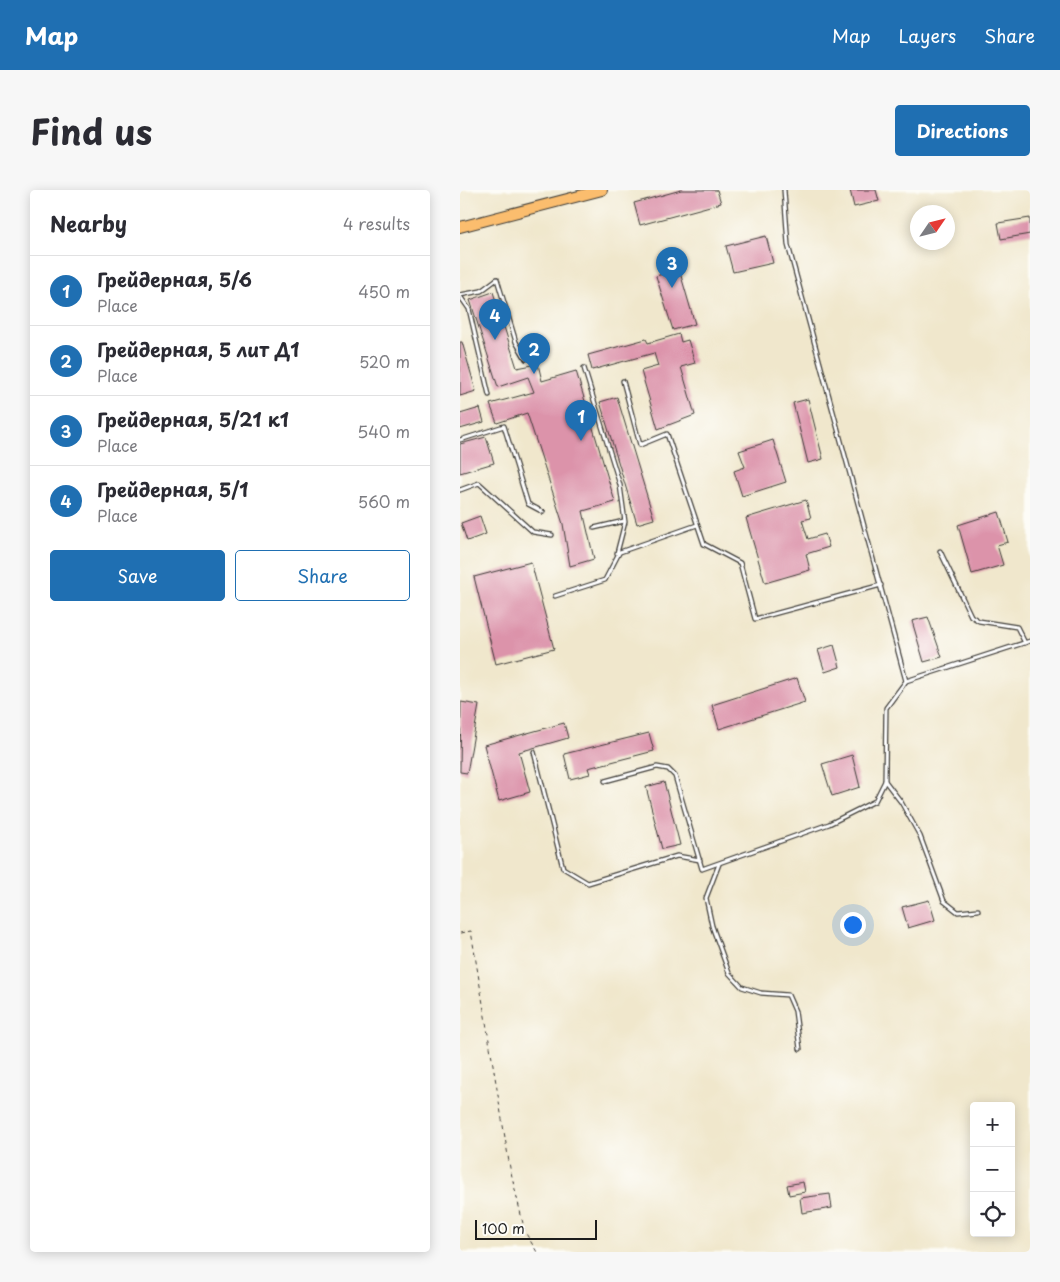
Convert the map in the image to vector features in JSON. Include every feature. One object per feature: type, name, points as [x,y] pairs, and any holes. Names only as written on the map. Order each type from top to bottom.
[{"type":"main road","points":[[460,227],[602,190]]},
{"type":"lane","points":[[784,190],[788,244],[906,680]]},
{"type":"lane","points":[[489,395],[469,309],[460,295],[481,291],[497,279],[516,342],[526,359]]},
{"type":"lane","points":[[584,368],[620,485],[624,521],[617,553],[620,552]]},
{"type":"lane","points":[[623,381],[640,445],[668,434],[704,544],[740,563],[755,619],[880,585]]},
{"type":"lane","points":[[460,440],[504,426],[528,504],[543,512]]},
{"type":"lane","points":[[460,490],[479,483],[533,532],[552,535]]},
{"type":"lane","points":[[594,528],[624,521]]},
{"type":"lane","points":[[555,596],[605,580],[620,552],[698,525]]},
{"type":"lane","points":[[940,551],[971,616],[979,621],[1017,627],[1024,643]]},
{"type":"lane","points":[[605,782],[657,767],[668,769],[675,776],[702,869],[829,824],[875,801],[885,781],[886,708],[906,680],[1030,641]]},
{"type":"lane","points":[[534,752],[562,868],[588,883],[677,856],[700,860]]},
{"type":"lane","points":[[885,781],[901,802],[920,836],[944,901],[958,912],[978,910]]},
{"type":"lane","points":[[719,863],[706,898],[712,926],[729,974],[742,987],[761,993],[788,994],[795,1011],[800,1049]]},
{"type":"path","points":[[460,932],[471,931],[510,1168],[525,1232],[537,1252]]},
{"type":"building","points":[[681,190],[717,190],[721,203],[640,225],[634,203]]},
{"type":"building","points":[[850,190],[876,190],[879,201],[854,207]]},
{"type":"building","points":[[1030,218],[1030,234],[1001,239],[998,223]]},
{"type":"building","points":[[766,236],[773,263],[733,272],[726,246]]},
{"type":"building","points":[[679,269],[695,324],[673,330],[656,276]]},
{"type":"building","points":[[493,292],[517,368],[538,364],[542,381],[576,371],[615,502],[583,511],[594,559],[570,566],[563,524],[527,413],[497,423],[490,404],[534,392],[528,377],[498,387],[470,300]]},
{"type":"building","points":[[679,334],[681,342],[688,340],[695,363],[681,367],[695,415],[658,429],[641,371],[658,366],[654,353],[592,370],[588,355],[646,339],[648,343]]},
{"type":"building","points":[[460,342],[462,342],[476,391],[460,396]]},
{"type":"building","points":[[617,397],[654,519],[637,524],[600,402]]},
{"type":"building","points":[[808,399],[823,459],[808,463],[793,403]]},
{"type":"building","points":[[480,408],[484,422],[460,429],[460,414]]},
{"type":"building","points":[[486,437],[494,463],[460,473],[460,444]]},
{"type":"building","points":[[773,440],[786,482],[742,496],[734,471],[745,467],[739,451]]},
{"type":"building","points":[[806,500],[811,518],[802,520],[808,539],[825,534],[829,547],[806,554],[810,570],[765,583],[746,518]]},
{"type":"building","points":[[999,512],[1008,542],[997,545],[1003,565],[972,574],[958,525]]},
{"type":"building","points":[[480,516],[486,534],[467,541],[461,523]]},
{"type":"building","points":[[531,562],[554,649],[496,664],[474,577]]},
{"type":"building","points":[[928,617],[942,657],[924,662],[912,621]]},
{"type":"building","points":[[834,645],[840,667],[825,672],[818,650]]},
{"type":"building","points":[[797,678],[805,702],[719,729],[712,705]]},
{"type":"building","points":[[461,702],[479,705],[467,773],[460,772]]},
{"type":"building","points":[[564,723],[568,738],[519,752],[530,792],[499,801],[484,745]]},
{"type":"building","points":[[649,733],[654,751],[588,768],[590,774],[570,779],[564,754]]},
{"type":"building","points":[[852,755],[860,787],[832,796],[822,764]]},
{"type":"building","points":[[664,782],[680,845],[662,849],[646,787]]},
{"type":"building","points":[[929,900],[935,920],[908,928],[902,907]]},
{"type":"building","points":[[803,1182],[805,1192],[789,1195],[787,1185]]},
{"type":"building","points":[[830,1194],[832,1208],[802,1213],[800,1198]]},
{"type":"place","name":"Грейдерная, 5/21 к1","points":[[672,288]]},
{"type":"place","name":"Грейдерная, 5/1","points":[[495,340]]},
{"type":"place","name":"Грейдерная, 5 лит Д1","points":[[534,374]]},
{"type":"place","name":"Грейдерная, 5/6","points":[[581,441]]}]
